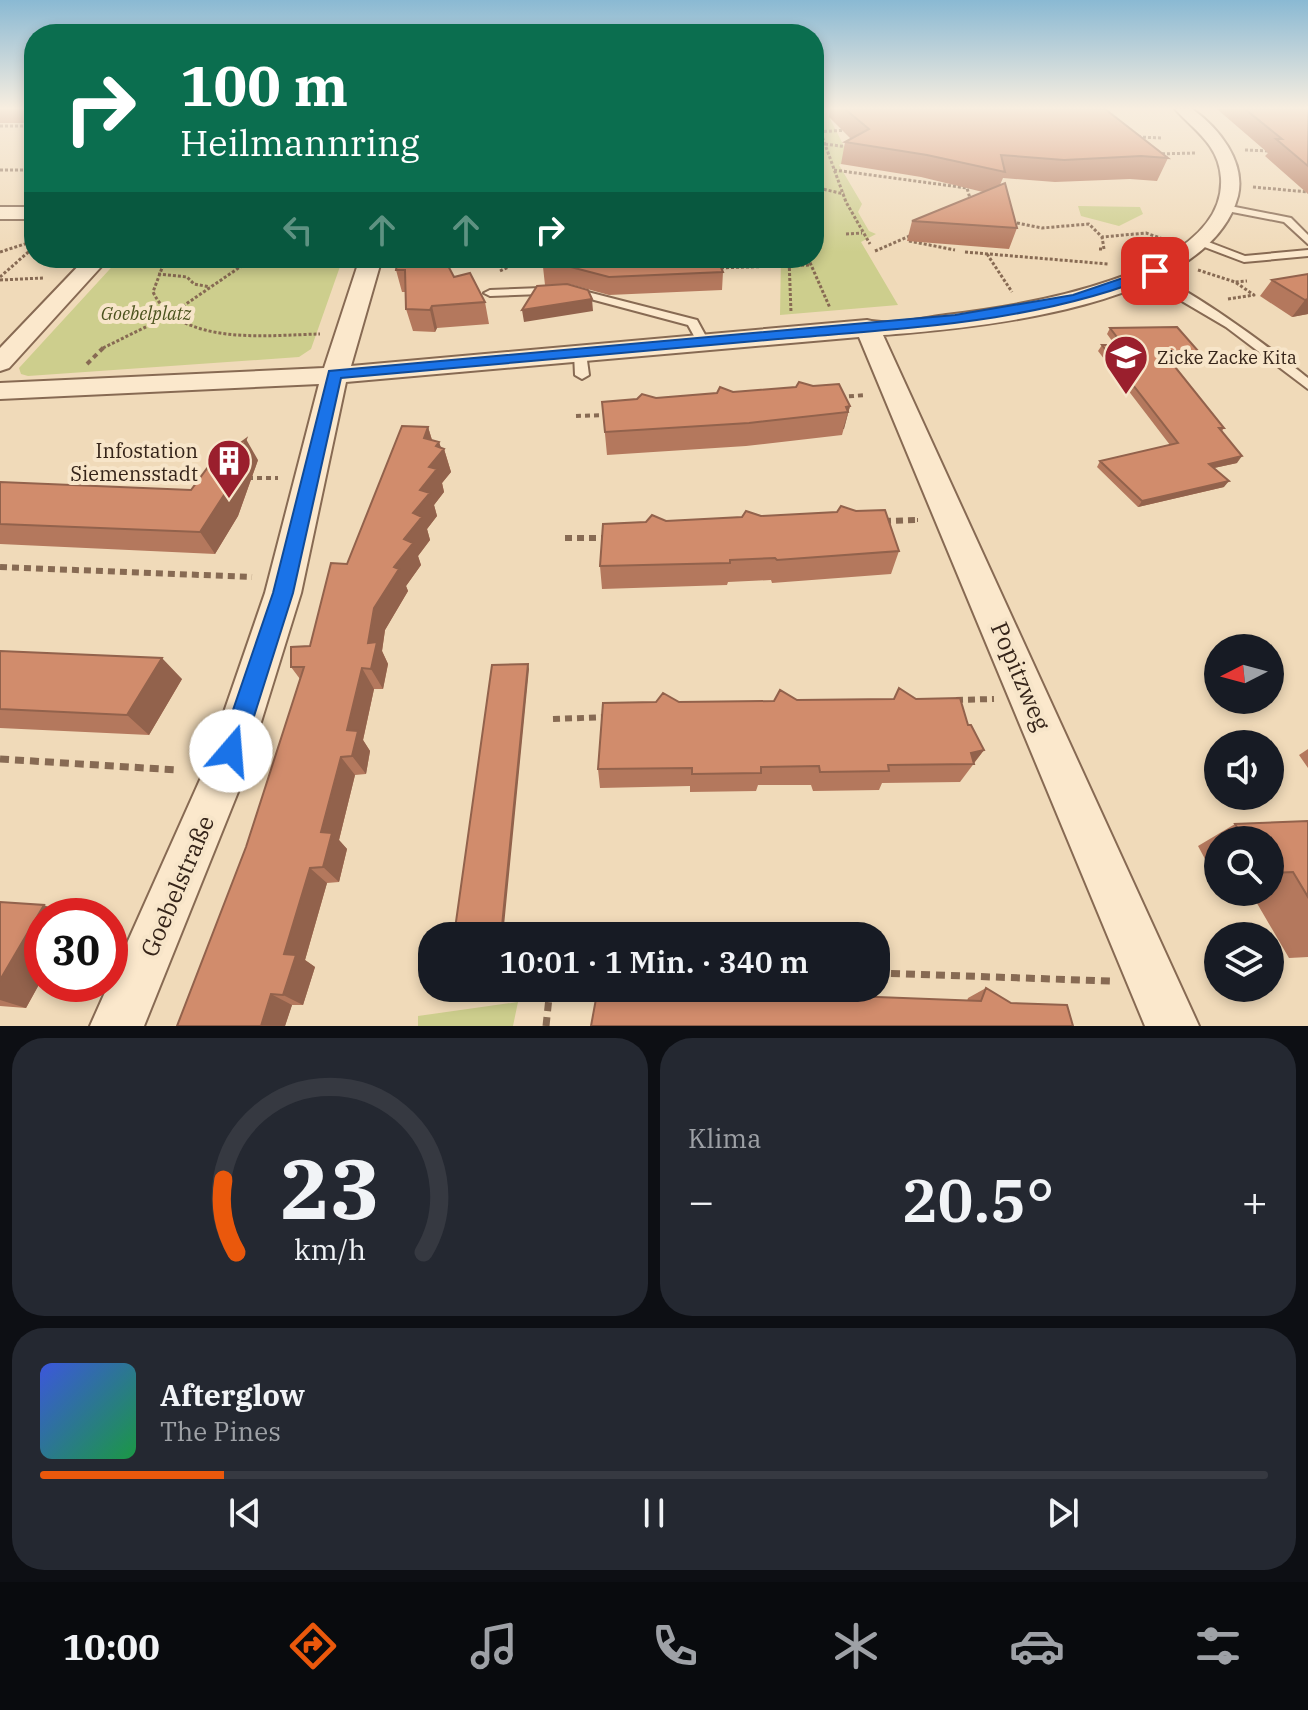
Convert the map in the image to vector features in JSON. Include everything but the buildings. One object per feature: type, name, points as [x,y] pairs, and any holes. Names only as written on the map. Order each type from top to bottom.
[{"type":"street","points":[[0,391],[581,364],[703,342],[1024,309],[1113,288],[1145,275],[1195,245],[1219,221],[1231,184],[1229,169],[1216,157]]},
{"type":"street","points":[[0,213],[24,213]]},
{"type":"street","points":[[0,363],[89,268]]},
{"type":"street","name":"Goebelstraße","points":[[117,1026],[223,777],[283,593],[335,374],[368,268]]},
{"type":"street","name":"Popitzweg","points":[[867,327],[1172,1026]]},
{"type":"lane","points":[[1225,208],[1287,220],[1308,241]]},
{"type":"lane","points":[[1195,245],[1244,259],[1308,253]]},
{"type":"lane","points":[[1145,275],[1201,303],[1243,332],[1308,385]]},
{"type":"lane","points":[[490,293],[568,290],[693,323],[703,342]]},
{"type":"path","points":[[829,157],[862,233],[870,244]]},
{"type":"path","points":[[0,170],[24,170]]},
{"type":"path","points":[[834,170],[967,188]]},
{"type":"path","points":[[966,182],[971,203]]},
{"type":"path","points":[[1231,184],[1308,192]]},
{"type":"path","points":[[824,189],[845,194]]},
{"type":"path","points":[[1001,220],[1042,228],[1089,224],[1102,237],[1104,249],[1099,249]]},
{"type":"path","points":[[875,251],[924,230]]},
{"type":"path","points":[[846,234],[862,233]]},
{"type":"path","points":[[1102,237],[1146,233],[1195,245]]},
{"type":"path","points":[[900,240],[955,250]]},
{"type":"path","points":[[0,252],[24,246]]},
{"type":"path","points":[[965,252],[1108,264],[1145,275]]},
{"type":"path","points":[[986,253],[1024,309]]},
{"type":"path","points":[[0,277],[24,254]]},
{"type":"path","points":[[163,268],[158,274],[153,292],[162,309],[187,324],[214,330],[347,333]]},
{"type":"path","points":[[59,388],[108,343],[170,315],[239,268]]},
{"type":"path","points":[[448,268],[456,282]]},
{"type":"path","points":[[492,273],[504,268]]},
{"type":"path","points":[[789,268],[792,334]]},
{"type":"path","points":[[811,268],[834,317]]},
{"type":"path","points":[[158,274],[187,277],[194,284],[211,287]]},
{"type":"path","points":[[1201,303],[1254,295],[1235,282],[1249,280]]},
{"type":"path","points":[[837,398],[897,393]]},
{"type":"path","points":[[576,416],[610,415]]},
{"type":"path","points":[[233,478],[278,478]]},
{"type":"path","points":[[883,521],[952,518]]},
{"type":"path","points":[[565,538],[619,538]]},
{"type":"path","points":[[0,567],[252,577]]},
{"type":"path","points":[[941,700],[1031,698]]},
{"type":"path","points":[[553,719],[617,717]]},
{"type":"path","points":[[0,759],[178,770]]},
{"type":"path","points":[[890,974],[1153,983]]},
{"type":"path","points":[[546,1026],[549,1002]]},
{"type":"green space","points":[[824,157],[847,157],[839,165],[862,204],[858,212],[869,231],[876,234],[861,242],[898,305],[780,315],[781,268],[824,268]]},
{"type":"green space","points":[[1078,206],[1140,207],[1143,214],[1119,226],[1081,216]]},
{"type":"green space","name":"Goebelplatz","points":[[111,268],[339,268],[311,349],[299,357],[28,376],[21,374],[19,368]]},
{"type":"green space","points":[[518,1002],[513,1026],[418,1026],[418,1016]]},
{"type":"place","name":"Zicke Zacke Kita","points":[[1126,396]]},
{"type":"place","name":"Infostation Siemensstadt","points":[[229,500]]},
{"type":"route","points":[[231,751],[283,593],[335,374],[955,319],[1074,298],[1113,288],[1155,271]]}]
